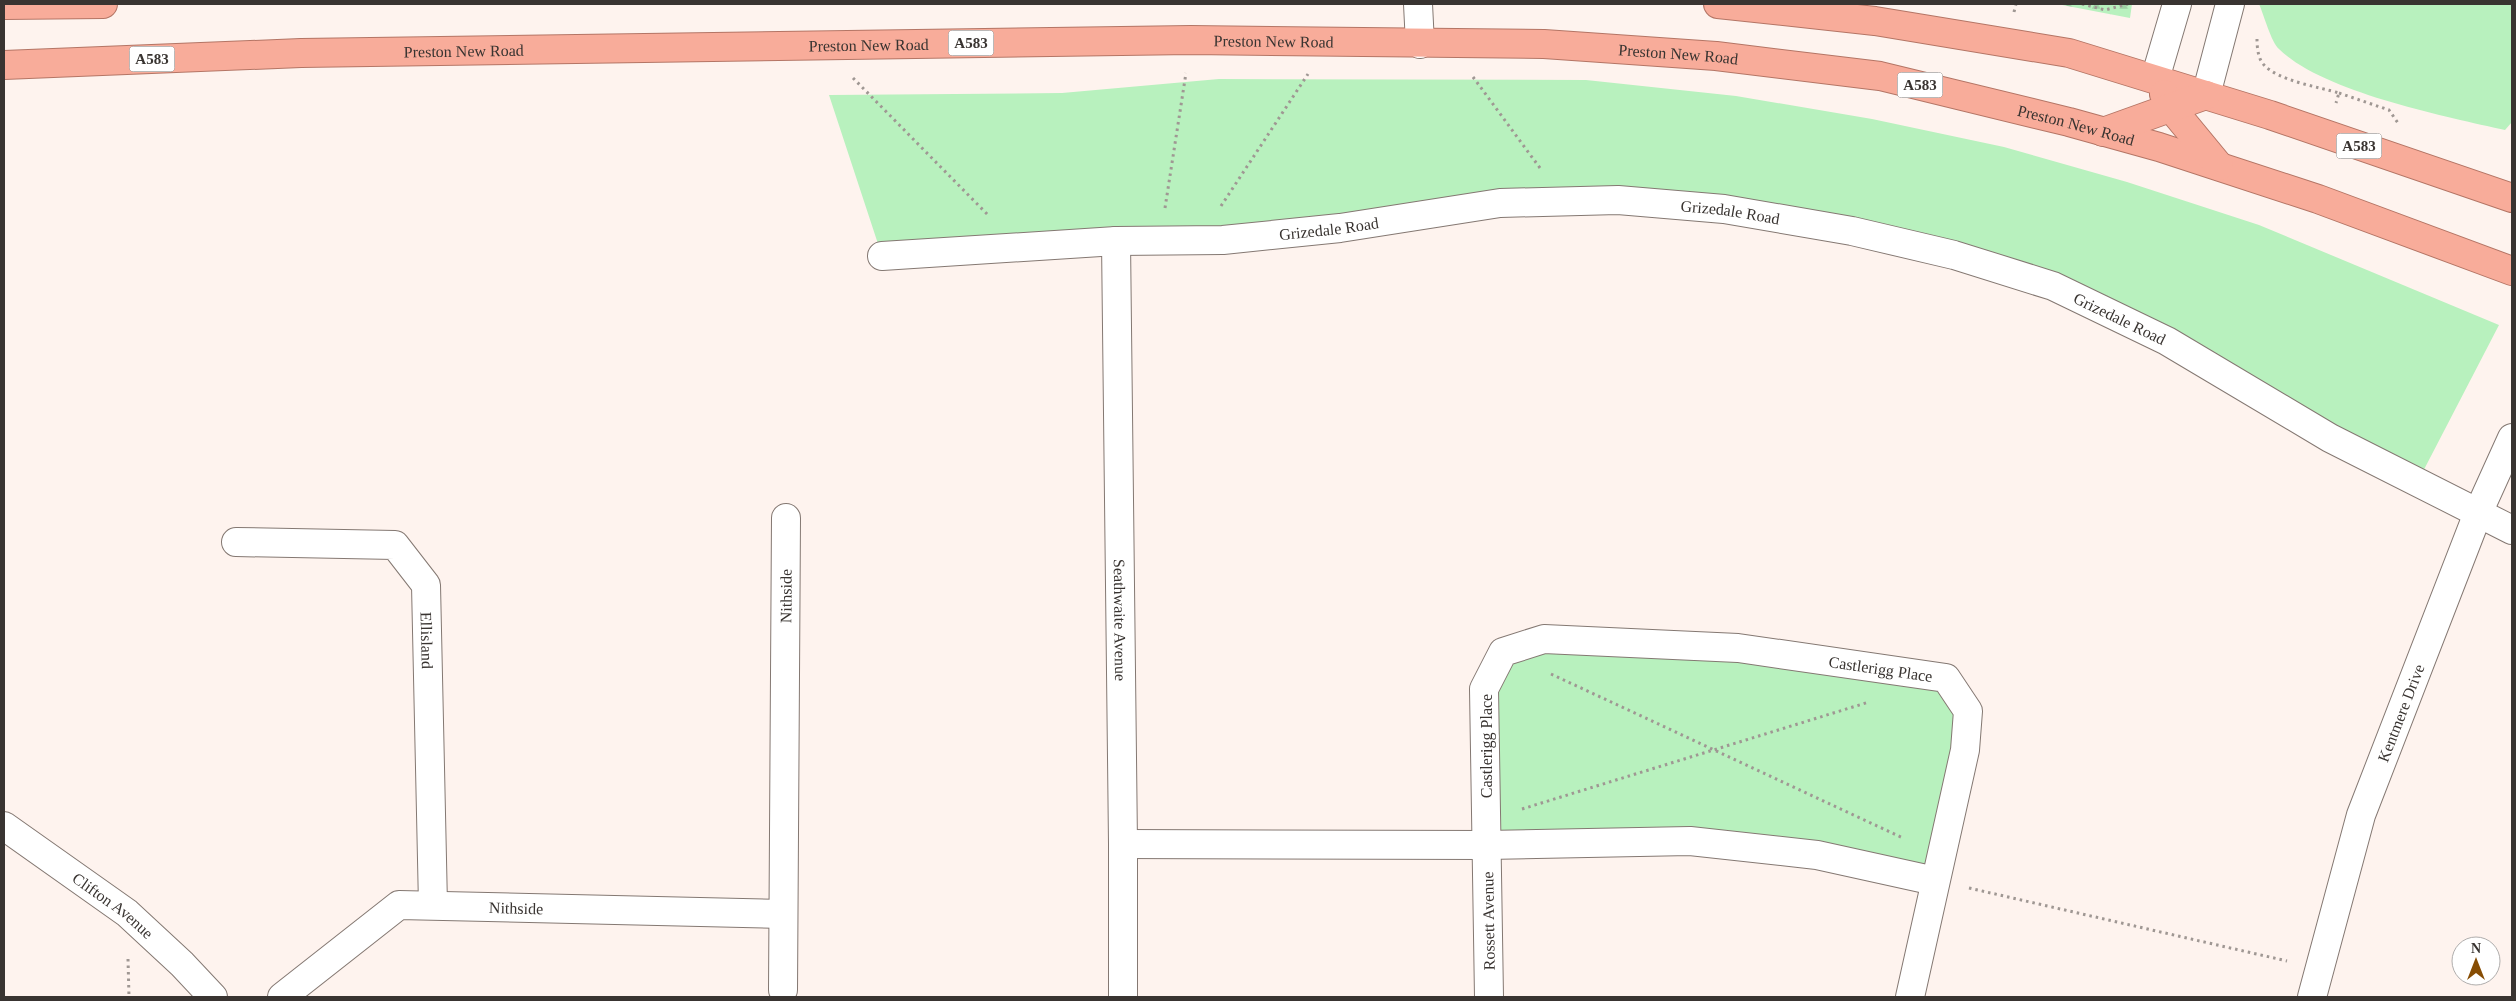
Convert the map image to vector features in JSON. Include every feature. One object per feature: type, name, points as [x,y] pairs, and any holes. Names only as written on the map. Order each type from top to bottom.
[{"type":"highway","points":[[4,6],[103,4]]},
{"type":"highway","name":"A583","points":[[1718,4],[1875,21],[2069,53],[2206,95],[2512,198]]},
{"type":"highway","name":"Preston New Road","points":[[4,65],[301,53],[823,47],[1002,42],[1191,40],[1544,44],[1706,56],[1880,76],[1976,98],[2219,166],[2365,214],[2512,271]]},
{"type":"highway","points":[[2155,79],[2172,109],[2219,166]]},
{"type":"highway","points":[[2103,132],[2172,109],[2206,95]]},
{"type":"street","points":[[1418,4],[1420,44]]},
{"type":"street","points":[[2155,79],[2177,4]]},
{"type":"street","points":[[2206,95],[2230,4]]},
{"type":"street","name":"Grizedale Road","points":[[882,256],[1116,241],[1223,240],[1340,228],[1500,203],[1618,200],[1724,209],[1843,230],[1954,254],[2053,286],[2167,341],[2330,438],[2512,530]]},
{"type":"street","name":"Seathwaite Avenue","points":[[1116,241],[1124,844],[1123,997]]},
{"type":"street","name":"Kentmere Drive","points":[[2312,997],[2361,815],[2478,514],[2512,438]]},
{"type":"street","name":"Nithside","points":[[783,990],[786,518]]},
{"type":"street","name":"Ellisland","points":[[236,542],[395,545],[426,585],[433,905]]},
{"type":"street","name":"Castlerigg Place","points":[[1487,832],[1484,689],[1502,652],[1544,639],[1738,648],[1946,678],[1968,711],[1965,750],[1910,997]]},
{"type":"street","name":"Clifton Avenue","points":[[4,826],[127,913],[182,964],[213,997]]},
{"type":"street","points":[[1124,844],[1487,832],[1690,841],[1938,868]]},
{"type":"street","name":"Rossett Avenue","points":[[1487,832],[1489,997]]},
{"type":"street","name":"Nithside","points":[[282,997],[399,905],[783,914]]},
{"type":"path","points":[[2082,4],[2105,10],[2128,4]]},
{"type":"path","points":[[1160,241],[1191,40]]},
{"type":"path","points":[[1198,240],[1328,42]]},
{"type":"path","points":[[1449,44],[1564,200]]},
{"type":"path","points":[[823,47],[1019,247]]},
{"type":"path","points":[[1502,652],[1714,750],[1938,868],[2319,968]]},
{"type":"path","points":[[1487,832],[1714,750],[1872,701]]},
{"type":"green space","points":[[2057,4],[2132,4],[2130,18]]},
{"type":"green space","points":[[2259,4],[2512,4],[2512,122],[2505,130],[2418,110],[2354,90],[2324,78],[2299,64],[2276,46]]},
{"type":"green space","points":[[1219,79],[1586,80],[1736,96],[1872,119],[2004,147],[2127,182],[2259,225],[2499,325],[2417,483],[2167,341],[1954,254],[1618,200],[882,256],[829,95],[1062,93]]},
{"type":"green space","points":[[1544,639],[1946,678],[1968,711],[1935,881],[1817,855],[1487,845],[1484,689],[1503,652]]}]
